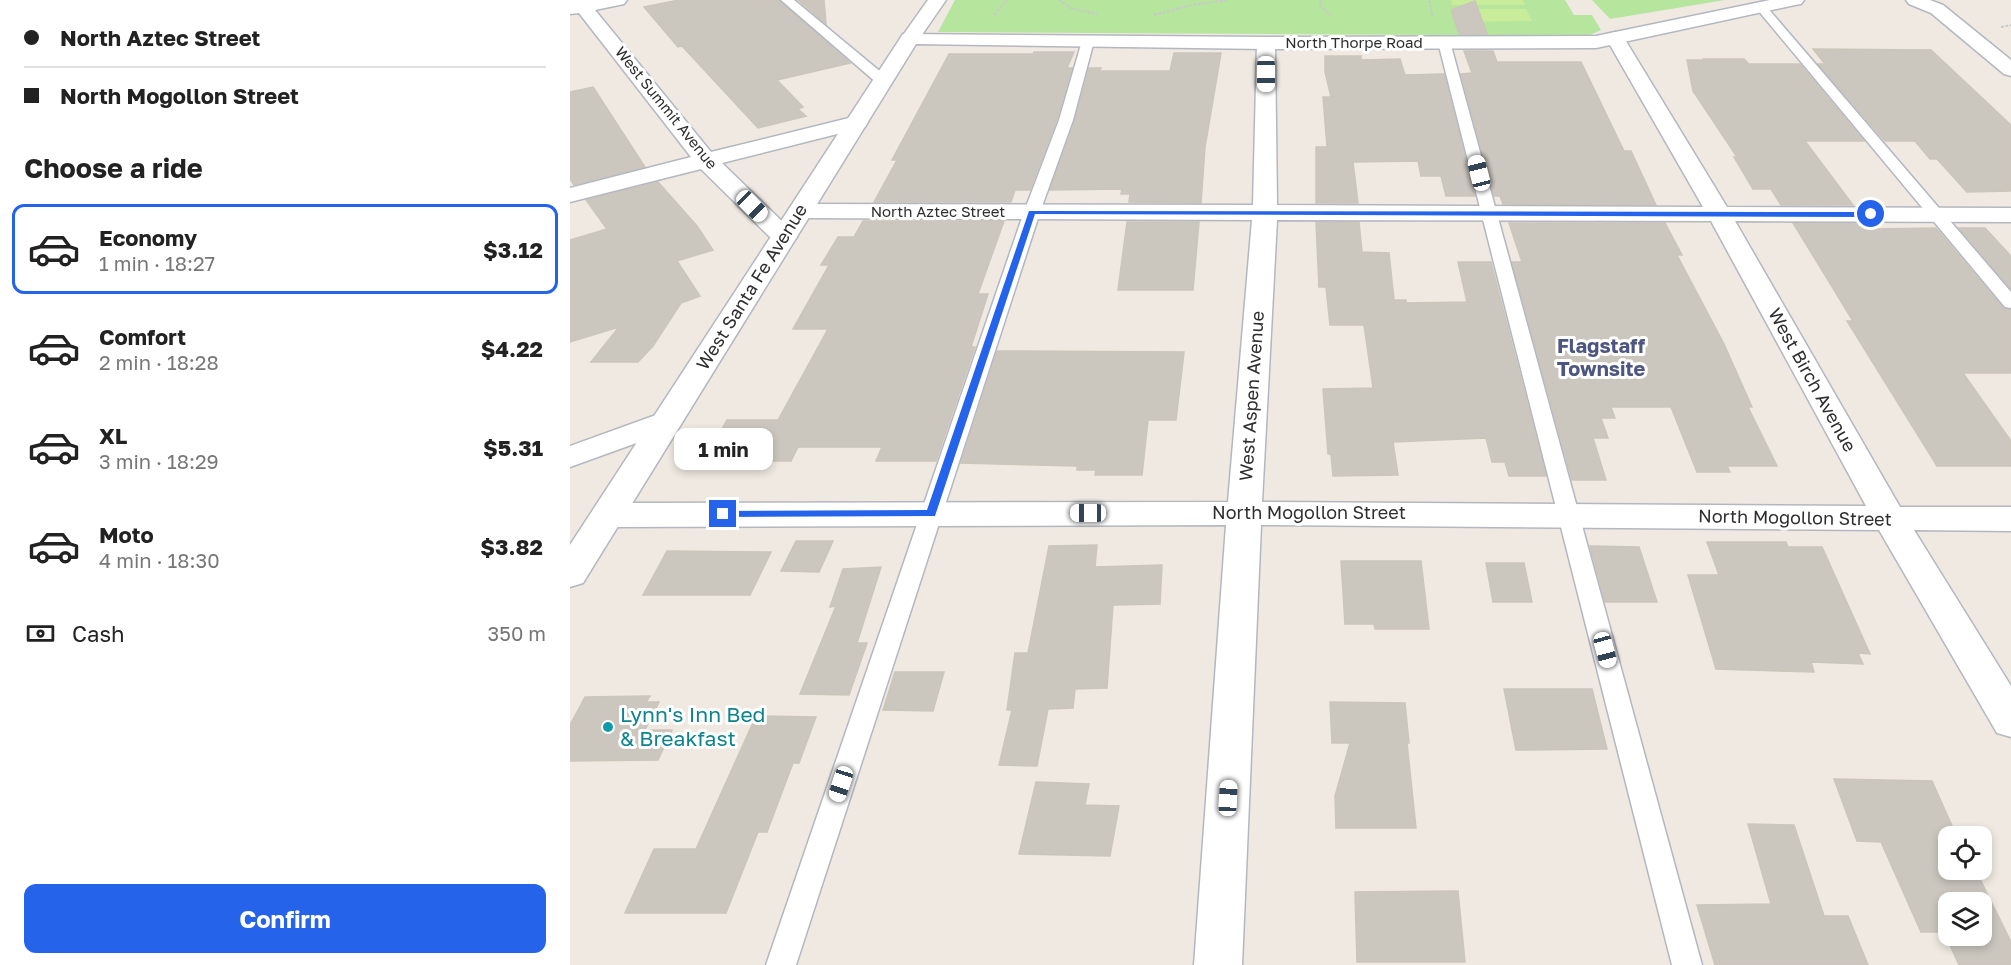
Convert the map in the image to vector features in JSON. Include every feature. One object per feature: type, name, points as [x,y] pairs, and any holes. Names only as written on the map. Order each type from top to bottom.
[{"type":"street","points":[[577,5],[618,0]]},
{"type":"street","name":"West Santa Fe Avenue","points":[[570,574],[882,81],[937,0]]},
{"type":"street","name":"North Thorpe Road","points":[[910,38],[1266,43],[1440,35],[1596,42],[1795,0]]},
{"type":"street","points":[[1915,0],[1937,9],[2011,70]]},
{"type":"street","name":"West Summit Avenue","points":[[577,5],[705,160],[783,237]]},
{"type":"street","name":"West Birch Avenue","points":[[1615,38],[1719,214],[1890,519],[2011,721]]},
{"type":"street","name":"West Aspen Avenue","points":[[1218,965],[1244,513],[1265,214],[1266,43]]},
{"type":"street","points":[[570,195],[857,122]]},
{"type":"street","name":"North Aztec Street","points":[[800,211],[2011,215]]},
{"type":"street","points":[[570,457],[667,422]]},
{"type":"street","name":"North Mogollon Street","points":[[608,515],[1244,513],[2011,519]]},
{"type":"lane","points":[[787,0],[882,81]]},
{"type":"lane","points":[[1761,7],[2011,303]]},
{"type":"lane","points":[[1440,35],[1570,515],[1687,965]]},
{"type":"lane","points":[[781,965],[1032,212],[1066,120],[1088,41]]},
{"type":"path","points":[[1150,17],[1175,9],[1227,0]]},
{"type":"path","points":[[1429,0],[1440,35]]},
{"type":"green space","points":[[955,0],[1565,0],[1574,15],[1592,15],[1601,30],[1588,36],[938,32]]},
{"type":"green space","points":[[1451,0],[1523,0],[1525,5],[1452,5]]},
{"type":"green space","points":[[1592,0],[1725,0],[1610,19]]},
{"type":"green space","points":[[1453,9],[1526,9],[1532,21],[1457,22]]},
{"type":"building","points":[[679,0],[779,0],[850,63],[777,80],[803,107],[798,109],[806,116],[758,128],[682,46],[678,47],[644,7]]},
{"type":"building","points":[[798,0],[824,0],[826,24]]},
{"type":"building","points":[[1475,1],[1487,34],[1459,34],[1451,10]]},
{"type":"building","points":[[1813,49],[1931,50],[2011,125],[2011,191],[1967,192],[1937,159],[1930,159],[1915,141],[1885,141],[1818,64],[1825,64]]},
{"type":"building","points":[[1464,51],[1493,51],[1497,62],[1581,62],[1624,151],[1631,151],[1656,205],[1503,204],[1500,196],[1494,196],[1461,74],[1472,73]]},
{"type":"building","points":[[1034,52],[1074,52],[1067,68],[1072,68],[1057,119],[1030,190],[1015,190],[1011,202],[874,202],[897,160],[892,160],[949,54],[1033,54]]},
{"type":"building","points":[[1174,53],[1221,53],[1205,147],[1201,203],[1129,202],[1130,194],[1121,194],[1122,189],[1050,190],[1075,121],[1089,68],[1101,68],[1099,71],[1170,71]]},
{"type":"building","points":[[1325,56],[1361,56],[1361,60],[1400,59],[1405,75],[1444,74],[1475,196],[1446,196],[1441,176],[1421,176],[1418,161],[1353,162],[1358,203],[1316,203],[1316,147],[1327,147],[1323,97],[1331,97],[1325,72]]},
{"type":"building","points":[[1744,59],[1749,64],[1800,64],[1864,141],[1805,141],[1853,205],[1781,205],[1771,189],[1753,189],[1734,157],[1737,157],[1693,91],[1687,60]]},
{"type":"building","points":[[593,87],[645,167],[574,185],[570,179],[570,92]]},
{"type":"building","points":[[658,182],[697,226],[713,250],[677,261],[700,296],[681,303],[653,346],[638,362],[591,362],[619,327],[570,342],[570,240],[607,229],[586,200]]},
{"type":"building","points":[[863,221],[1004,221],[978,294],[988,294],[971,347],[975,347],[936,461],[876,461],[882,447],[798,447],[791,461],[704,461],[727,420],[778,420],[828,329],[793,329],[829,265],[821,265],[838,237],[854,237]]},
{"type":"building","points":[[1127,222],[1199,222],[1193,290],[1118,290]]},
{"type":"building","points":[[1316,222],[1359,222],[1362,252],[1389,253],[1394,300],[1406,300],[1406,303],[1467,302],[1458,262],[1491,262],[1546,476],[1509,476],[1505,462],[1492,462],[1486,438],[1393,442],[1398,475],[1333,476],[1331,454],[1328,454],[1323,389],[1373,388],[1364,325],[1330,325],[1326,287],[1319,287]]},
{"type":"building","points":[[1509,223],[1665,223],[1682,255],[1677,255],[1724,344],[1752,407],[1748,407],[1777,466],[1727,466],[1730,472],[1697,472],[1671,407],[1611,407],[1615,418],[1601,418],[1608,438],[1593,438],[1606,480],[1572,480],[1512,262],[1522,262]]},
{"type":"building","points":[[1793,223],[1867,224],[1871,229],[1936,228],[2003,308],[2011,310],[2011,373],[1963,373],[2011,441],[2011,466],[1937,466],[1847,321],[1853,321]]},
{"type":"building","points":[[1959,228],[1985,228],[2011,256],[2011,289]]},
{"type":"building","points":[[997,351],[1184,352],[1176,420],[1148,420],[1142,475],[1095,475],[1096,470],[1077,470],[1077,466],[961,463]]},
{"type":"building","points":[[796,541],[833,541],[819,572],[781,571]]},
{"type":"building","points":[[1707,542],[1786,542],[1788,547],[1822,547],[1870,654],[1858,653],[1863,664],[1811,662],[1814,672],[1716,669],[1688,575],[1719,575]]},
{"type":"building","points":[[1097,545],[1095,567],[1162,565],[1160,604],[1113,605],[1107,688],[1075,689],[1073,708],[1048,709],[1037,766],[999,765],[1012,710],[1007,710],[1015,653],[1028,653],[1049,546]]},
{"type":"building","points":[[1590,546],[1639,547],[1657,602],[1605,602]]},
{"type":"building","points":[[667,551],[771,552],[750,595],[643,595]]},
{"type":"building","points":[[1341,561],[1421,561],[1429,629],[1375,629],[1374,624],[1345,624]]},
{"type":"building","points":[[1486,563],[1524,563],[1532,602],[1493,602]]},
{"type":"building","points":[[881,567],[857,643],[867,643],[849,695],[800,694],[836,606],[830,607],[843,569]]},
{"type":"building","points":[[895,672],[944,672],[933,711],[883,710]]},
{"type":"building","points":[[1504,689],[1592,689],[1607,749],[1516,750]]},
{"type":"building","name":"Lynn's Inn Bed & Breakfast","points":[[650,696],[646,702],[659,702],[645,730],[672,730],[658,760],[570,761],[570,725],[585,697]]},
{"type":"building","points":[[1330,702],[1405,703],[1416,828],[1336,828],[1335,796],[1350,743],[1332,743]]},
{"type":"building","points":[[756,716],[816,717],[799,763],[793,763],[767,832],[758,832],[726,913],[625,913],[654,849],[696,849]]},
{"type":"building","points":[[1834,779],[1932,781],[1952,826],[1938,826],[1938,880],[1980,880],[1986,892],[1938,892],[1938,932],[1921,932],[1881,842],[1857,841]]},
{"type":"building","points":[[1036,782],[1089,784],[1085,805],[1119,806],[1110,856],[1019,854]]},
{"type":"building","points":[[1748,824],[1794,825],[1824,916],[1848,916],[1868,965],[1715,965],[1697,905],[1771,904]]},
{"type":"building","points":[[1458,891],[1465,962],[1357,962],[1355,892]]},
{"type":"building","points":[[1992,903],[2011,942],[2011,965],[1959,965],[1950,946],[1992,946]]},
{"type":"place","name":"Lynn's Inn Bed & Breakfast","points":[[608,727]]},
{"type":"district","name":"Flagstaff Townsite","points":[[1601,358]]},
{"type":"route","points":[[723,514],[931,514],[1032,212],[1871,214]]}]
